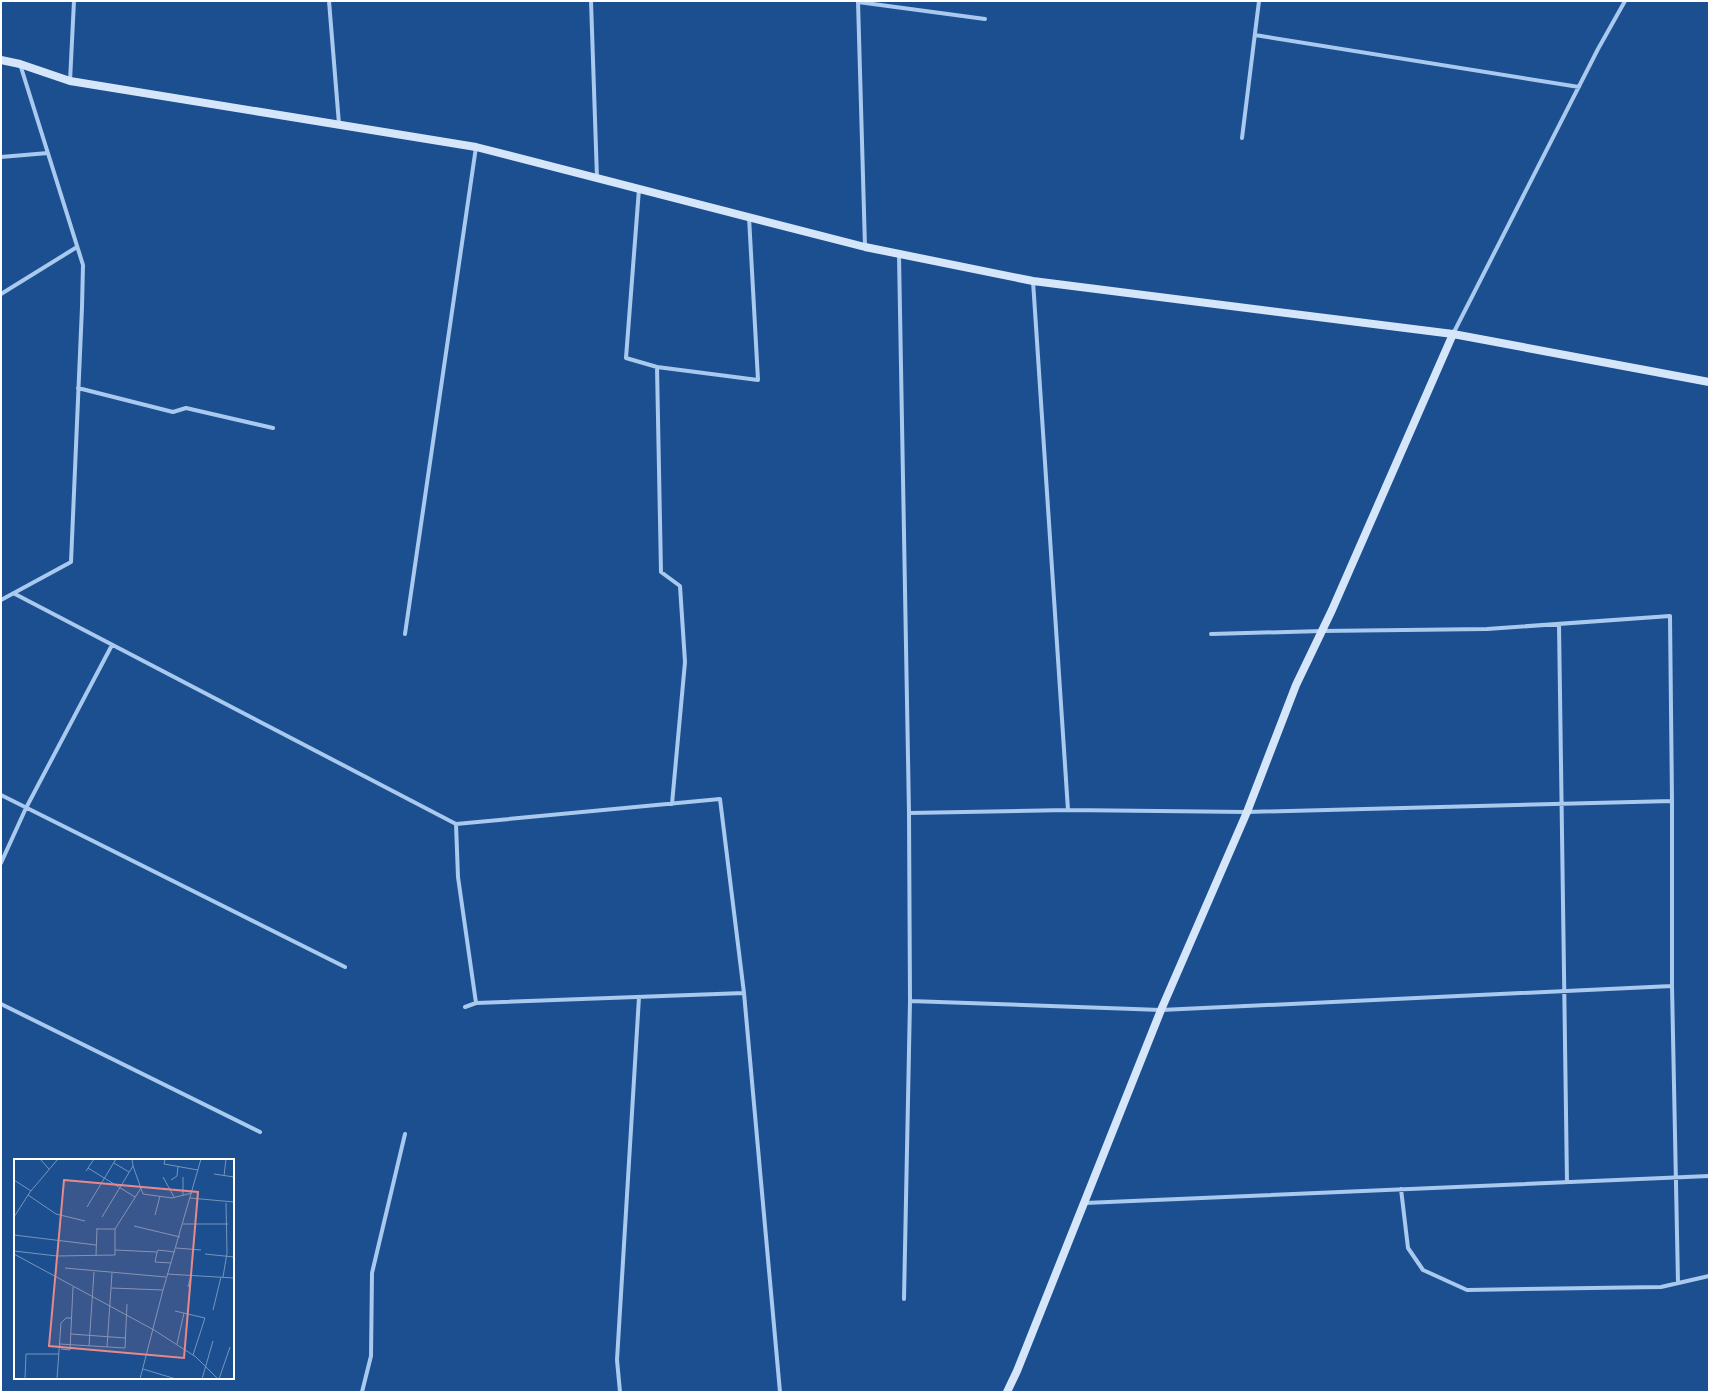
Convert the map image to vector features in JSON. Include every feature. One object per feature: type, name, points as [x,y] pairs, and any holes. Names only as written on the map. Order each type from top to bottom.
[{"type":"street","points":[[70,82],[74,1]]},
{"type":"street","points":[[329,1],[339,126]]},
{"type":"street","points":[[591,1],[597,178]]},
{"type":"street","points":[[1242,138],[1259,1]]},
{"type":"street","points":[[1008,1392],[1085,1203],[1161,1010],[1247,812],[1296,685],[1322,631],[1453,334],[1579,87],[1626,1]]},
{"type":"street","points":[[866,247],[858,2],[985,19]]},
{"type":"street","points":[[1255,36],[1579,87]]},
{"type":"street","points":[[1,60],[20,64],[70,82],[476,148],[639,188],[866,247],[1033,281],[1453,334],[1709,382]]},
{"type":"street","points":[[1,600],[15,594],[71,562],[78,388],[82,265],[20,64]]},
{"type":"street","points":[[405,634],[476,148]]},
{"type":"street","points":[[1,157],[48,153]]},
{"type":"street","points":[[639,188],[626,358],[657,367],[758,380],[748,216]]},
{"type":"street","points":[[1,294],[77,247]]},
{"type":"street","points":[[899,254],[910,813],[910,1001],[904,1299]]},
{"type":"street","points":[[1033,281],[1068,810]]},
{"type":"street","points":[[657,367],[661,572],[680,586],[685,662],[672,804]]},
{"type":"street","points":[[78,388],[174,412],[186,408],[273,428]]},
{"type":"street","points":[[15,594],[456,824],[720,799],[744,993],[780,1392]]},
{"type":"street","points":[[1211,634],[1487,629],[1670,616],[1672,986],[1678,1283]]},
{"type":"street","points":[[1559,624],[1567,1182]]},
{"type":"street","points":[[1,863],[26,808],[112,645]]},
{"type":"street","points":[[1,795],[345,967]]},
{"type":"street","points":[[910,813],[1068,810],[1247,812],[1672,801]]},
{"type":"street","points":[[456,824],[458,877],[476,1003]]},
{"type":"street","points":[[910,1001],[1161,1010],[1672,986]]},
{"type":"street","points":[[465,1007],[476,1003],[744,993]]},
{"type":"street","points":[[620,1392],[617,1360],[639,997]]},
{"type":"street","points":[[1,1004],[260,1132]]},
{"type":"street","points":[[362,1392],[371,1356],[372,1273],[405,1134]]},
{"type":"street","points":[[1085,1203],[1709,1176]]},
{"type":"street","points":[[1401,1189],[1408,1248],[1423,1270],[1467,1290],[1661,1287],[1709,1276]]}]
